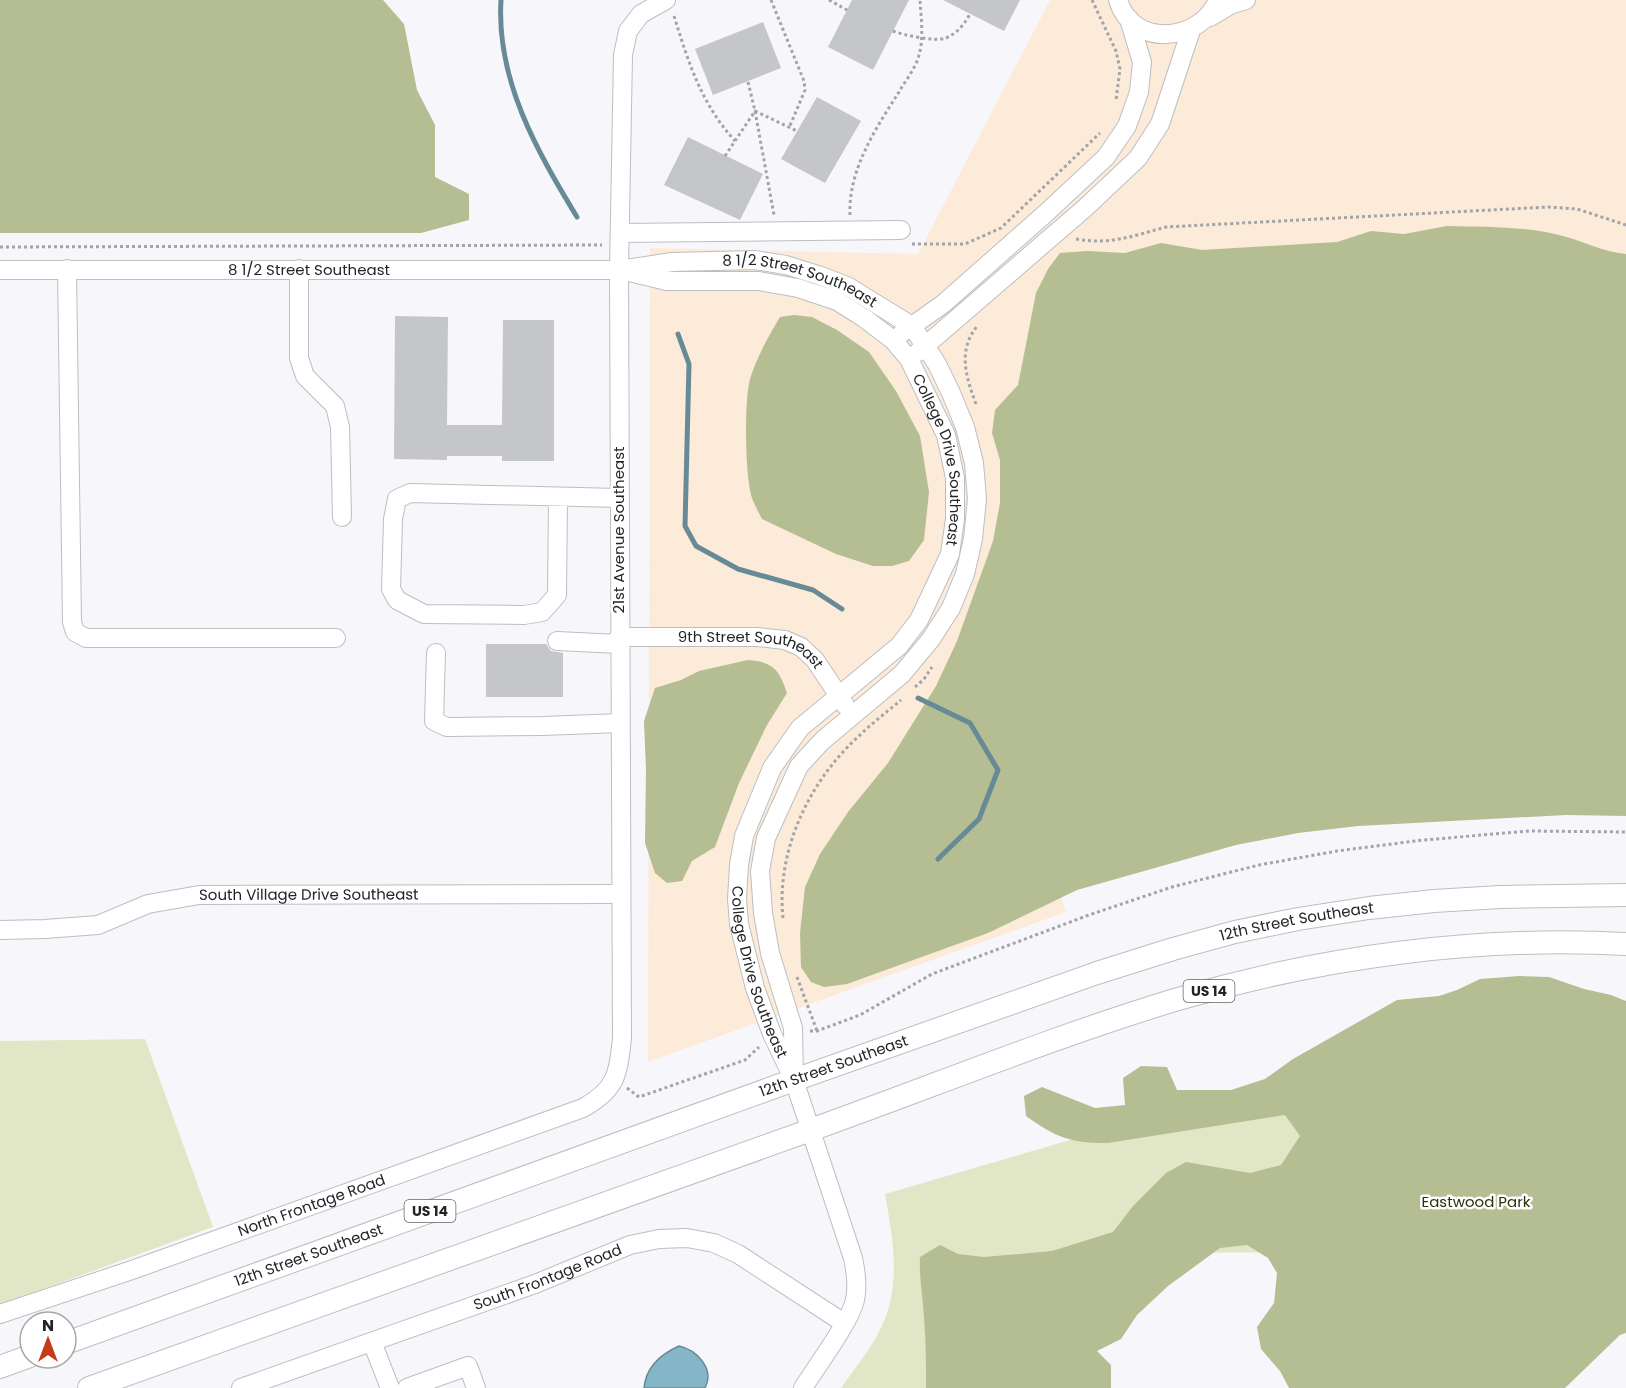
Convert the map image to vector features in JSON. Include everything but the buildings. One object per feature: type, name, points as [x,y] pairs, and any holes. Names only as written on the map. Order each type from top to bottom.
[{"type":"main road","name":"12th Street Southeast","points":[[78,1339],[1097,973],[1235,932],[1308,917],[1434,901],[1552,895],[1626,895]]},
{"type":"main road","name":"US 14","points":[[88,1388],[1086,1029],[1180,999],[1264,977],[1338,962],[1475,946],[1542,943],[1626,944]]},
{"type":"main road","points":[[0,1366],[18,1360]]},
{"type":"street","points":[[893,340],[943,304],[1046,213],[1106,157],[1127,126],[1139,92],[1142,62],[1129,19],[1118,0]]},
{"type":"street","name":"College Drive Southeast","points":[[794,1080],[772,1034],[755,988],[739,924],[737,899],[739,865],[744,836],[772,768],[800,728],[906,638],[919,620],[950,554],[955,519],[955,478],[946,435],[909,359],[1061,229],[1137,158],[1160,124],[1198,25],[1218,0]]},
{"type":"street","points":[[1129,19],[1144,30],[1160,34],[1179,34],[1232,4],[1246,0]]},
{"type":"street","name":"21st Avenue Southeast","points":[[614,1079],[622,1038],[620,239],[623,56],[628,32],[641,14],[669,6]]},
{"type":"street","points":[[620,239],[851,231],[903,237]]},
{"type":"street","name":"8 1/2 Street Southeast","points":[[0,270],[620,270],[672,262],[755,260],[819,274],[847,286],[912,326],[925,346]]},
{"type":"street","points":[[67,269],[72,622],[75,632],[86,638],[336,638]]},
{"type":"street","points":[[299,269],[299,358],[304,376],[335,406],[339,427],[342,517]]},
{"type":"street","name":"8 1/2 Street Southeast","points":[[620,270],[667,281],[759,281],[798,288],[837,301],[864,318],[893,340],[909,359]]},
{"type":"street","name":"College Drive Southeast","points":[[794,1080],[793,1028],[770,953],[763,913],[760,870],[766,838],[799,766],[822,741],[902,674],[931,639],[954,600],[965,574],[972,539],[977,500],[965,427],[951,393],[925,346]]},
{"type":"street","points":[[558,497],[557,595],[542,612],[524,615],[424,614],[397,600],[391,589],[393,519],[397,499],[410,493],[620,498]]},
{"type":"street","name":"9th Street Southeast","points":[[557,641],[757,637],[784,640],[801,648],[815,660],[851,717]]},
{"type":"street","points":[[436,653],[434,721],[447,727],[620,723]]},
{"type":"street","name":"South Village Drive Southeast","points":[[0,930],[98,925],[148,904],[199,895],[621,894]]},
{"type":"street","name":"North Frontage Road","points":[[0,1314],[132,1270],[583,1108],[600,1098],[614,1079]]},
{"type":"street","points":[[794,1080],[853,1258],[856,1277],[855,1302],[803,1388]]},
{"type":"street","name":"South Frontage Road","points":[[241,1388],[291,1380],[372,1342],[535,1284],[630,1245],[659,1239],[687,1238],[714,1244],[738,1254],[844,1323]]},
{"type":"street","points":[[372,1342],[390,1388]]},
{"type":"street","points":[[407,1388],[468,1366],[476,1388]]},
{"type":"path","points":[[771,0],[804,81],[805,90],[789,128]]},
{"type":"path","points":[[829,0],[847,10]]},
{"type":"path","points":[[851,231],[852,187],[860,163],[873,132],[919,57],[922,37],[920,0]]},
{"type":"path","points":[[1092,0],[1116,51],[1120,69],[1114,106]]},
{"type":"path","points":[[669,6],[702,95],[719,123],[735,141]]},
{"type":"path","points":[[893,31],[903,35],[945,39],[963,26],[970,14]]},
{"type":"path","points":[[748,82],[774,213],[772,232]]},
{"type":"path","points":[[755,111],[797,131]]},
{"type":"path","points":[[725,156],[755,111]]},
{"type":"path","points":[[903,237],[965,244],[1001,228],[1101,132]]},
{"type":"path","points":[[1036,193],[1046,213]]},
{"type":"path","points":[[1061,229],[1075,239],[1090,242],[1113,242],[1166,227],[1548,207],[1577,209],[1626,225]]},
{"type":"path","points":[[0,247],[620,239]]},
{"type":"path","points":[[793,1028],[817,1032],[860,1015],[932,974],[1089,915],[1172,887],[1259,865],[1423,840],[1530,831],[1626,832]]},
{"type":"path","points":[[614,1079],[639,1097],[745,1060],[772,1034]]},
{"type":"shaded area","points":[[1050,0],[1626,0],[1626,292],[1022,763],[1066,912],[648,1062],[650,248],[918,254]]},
{"type":"green space","points":[[0,0],[383,0],[404,24],[417,90],[435,125],[435,177],[469,194],[469,220],[421,233],[0,233]]},
{"type":"green space","points":[[1447,226],[1545,232],[1626,254],[1626,816],[1566,815],[1358,826],[1298,833],[1236,845],[1077,890],[988,933],[847,984],[824,987],[811,982],[801,967],[800,933],[805,887],[820,854],[848,812],[888,763],[936,686],[957,641],[993,541],[1000,503],[1000,460],[992,433],[995,410],[1018,385],[1036,293],[1048,269],[1060,253],[1087,251],[1125,253],[1161,243],[1202,250],[1337,242],[1371,231],[1404,234]]},
{"type":"green space","points":[[794,315],[812,317],[837,330],[869,352],[896,391],[920,436],[929,492],[924,540],[909,561],[892,566],[873,566],[836,554],[762,519],[756,507],[750,488],[747,457],[746,421],[750,379],[763,347],[780,317]]},
{"type":"green space","points":[[748,660],[764,663],[774,668],[787,693],[767,725],[739,783],[715,847],[692,861],[682,881],[667,883],[655,873],[645,843],[644,721],[655,688],[681,680],[699,671]]},
{"type":"green space","name":"Eastwood Park","points":[[1519,976],[1549,977],[1626,1001],[1626,1333],[1620,1335],[1565,1388],[1289,1388],[1280,1371],[1261,1349],[1257,1327],[1274,1303],[1277,1273],[1268,1258],[1247,1245],[1220,1248],[1168,1286],[1137,1315],[1121,1339],[1097,1351],[1111,1365],[1111,1388],[926,1388],[920,1257],[940,1245],[958,1254],[984,1257],[1052,1251],[1113,1232],[1133,1206],[1166,1173],[1186,1162],[1250,1173],[1281,1165],[1300,1136],[1285,1115],[1108,1143],[1084,1142],[1064,1138],[1026,1116],[1024,1096],[1042,1087],[1095,1108],[1125,1105],[1123,1078],[1141,1066],[1167,1067],[1177,1090],[1231,1090],[1265,1079],[1293,1059],[1397,1000],[1439,996],[1480,979]]},
{"type":"green space","points":[[145,1039],[213,1227],[0,1305],[0,1041]]},
{"type":"green space","points":[[1452,1060],[1324,1252],[1147,1253],[1049,1388],[841,1388],[880,1330],[891,1297],[894,1263],[885,1194],[1122,1125]]},
{"type":"water","points":[[679,1346],[698,1356],[706,1367],[708,1374],[705,1388],[644,1388],[645,1380],[655,1362]]},
{"type":"waterway","points":[[501,0],[501,30],[512,86],[534,140],[577,217]]},
{"type":"waterway","points":[[678,334],[689,364],[685,526],[696,546],[738,569],[813,590],[842,609]]},
{"type":"waterway","points":[[918,698],[970,723],[998,770],[979,819],[938,859]]}]
